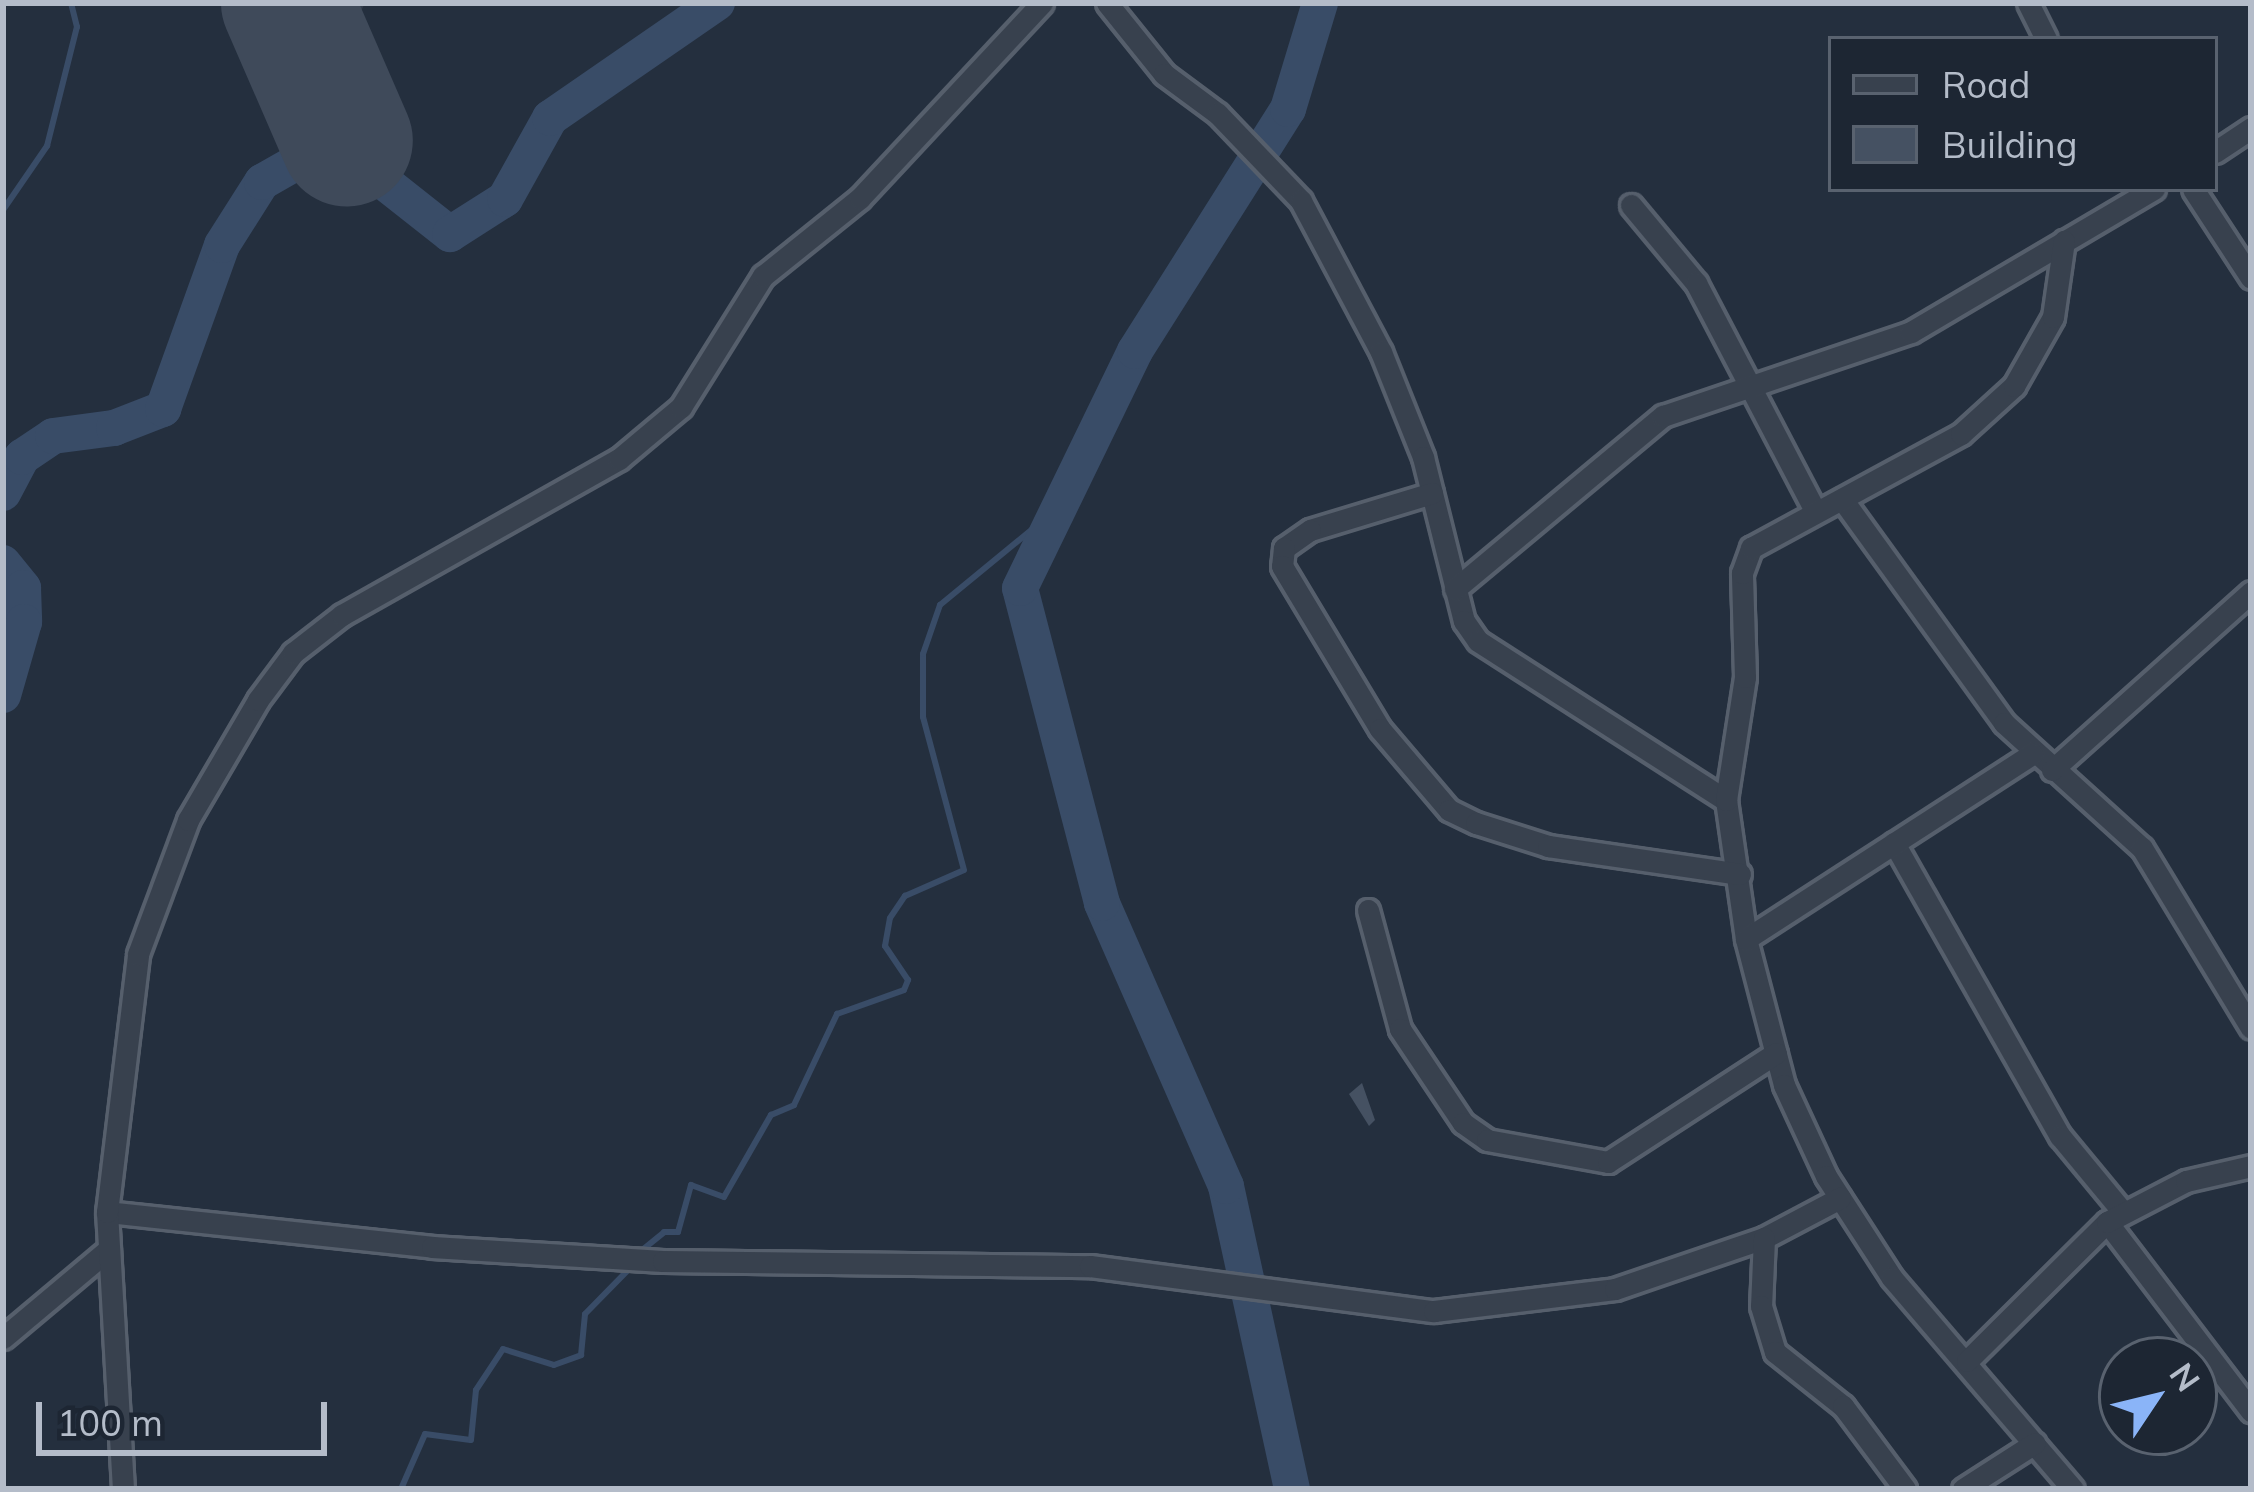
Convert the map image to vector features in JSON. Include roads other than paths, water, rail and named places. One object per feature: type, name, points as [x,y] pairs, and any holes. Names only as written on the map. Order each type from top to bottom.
[{"type":"street","points":[[123,1489],[107,1212],[137,954],[188,820],[292,653],[342,615],[619,459],[668,418],[763,276],[860,198],[1042,3]]},
{"type":"street","points":[[1107,3],[1164,74],[1218,113],[1301,201],[1381,352],[1432,494],[1464,621],[1493,656],[1726,800]]},
{"type":"street","points":[[2028,3],[2044,36]]},
{"type":"street","points":[[2218,150],[2251,128]]},
{"type":"street","points":[[1455,589],[1629,437],[1663,416],[1910,332],[2148,192]]},
{"type":"street","points":[[2195,192],[2251,278]]},
{"type":"street","points":[[1631,205],[1696,283],[1815,511]]},
{"type":"street","points":[[2064,241],[2053,317],[2014,386],[1960,434],[1751,548],[1742,573],[1744,676],[1726,800],[1746,938],[1776,1053],[1840,1198],[1892,1278],[2073,1489]]},
{"type":"street","points":[[1432,494],[1310,530],[1284,548],[1282,566],[1380,729],[1449,810],[1476,823],[1548,846],[1740,874]]},
{"type":"street","points":[[1842,499],[2032,754],[2142,848],[2251,1028]]},
{"type":"street","points":[[2052,770],[2251,592]]},
{"type":"street","points":[[1746,938],[2032,754]]},
{"type":"street","points":[[1894,843],[2060,1136],[2251,1411]]},
{"type":"street","points":[[1368,910],[1400,1029],[1463,1123],[1487,1140],[1609,1162],[1776,1053]]},
{"type":"street","points":[[1966,1361],[2114,1216],[2186,1181],[2251,1166]]},
{"type":"street","points":[[107,1212],[432,1247],[663,1262],[1090,1266],[1434,1310],[1615,1289],[1764,1238],[1840,1198]]},
{"type":"street","points":[[1764,1238],[1761,1306],[1775,1352],[1843,1406],[1905,1489]]},
{"type":"street","points":[[3,1338],[109,1249]]},
{"type":"street","points":[[1963,1489],[2035,1443]]},
{"type":"waterway","points":[[3,210],[47,146],[77,27],[71,3]]},
{"type":"waterway","points":[[3,493],[22,457],[53,436],[114,428],[163,409],[222,245],[262,182],[325,146],[341,148],[450,234],[505,199],[550,118],[717,3]]},
{"type":"waterway","points":[[1292,1489],[1226,1186],[1102,903],[1020,588],[1135,351],[1288,109],[1320,3]]},
{"type":"waterway","points":[[636,1255],[664,1232],[678,1232],[691,1185],[724,1197],[771,1115],[794,1105],[837,1014],[904,990],[908,980],[885,946],[890,918],[905,896],[964,870],[923,717],[923,654],[940,605],[1058,508]]},
{"type":"waterway","points":[[3,563],[23,588],[24,622],[3,695]]},
{"type":"waterway","points":[[401,1489],[425,1434],[471,1440],[476,1390],[503,1349],[554,1365],[581,1355],[585,1314],[631,1267]]}]
